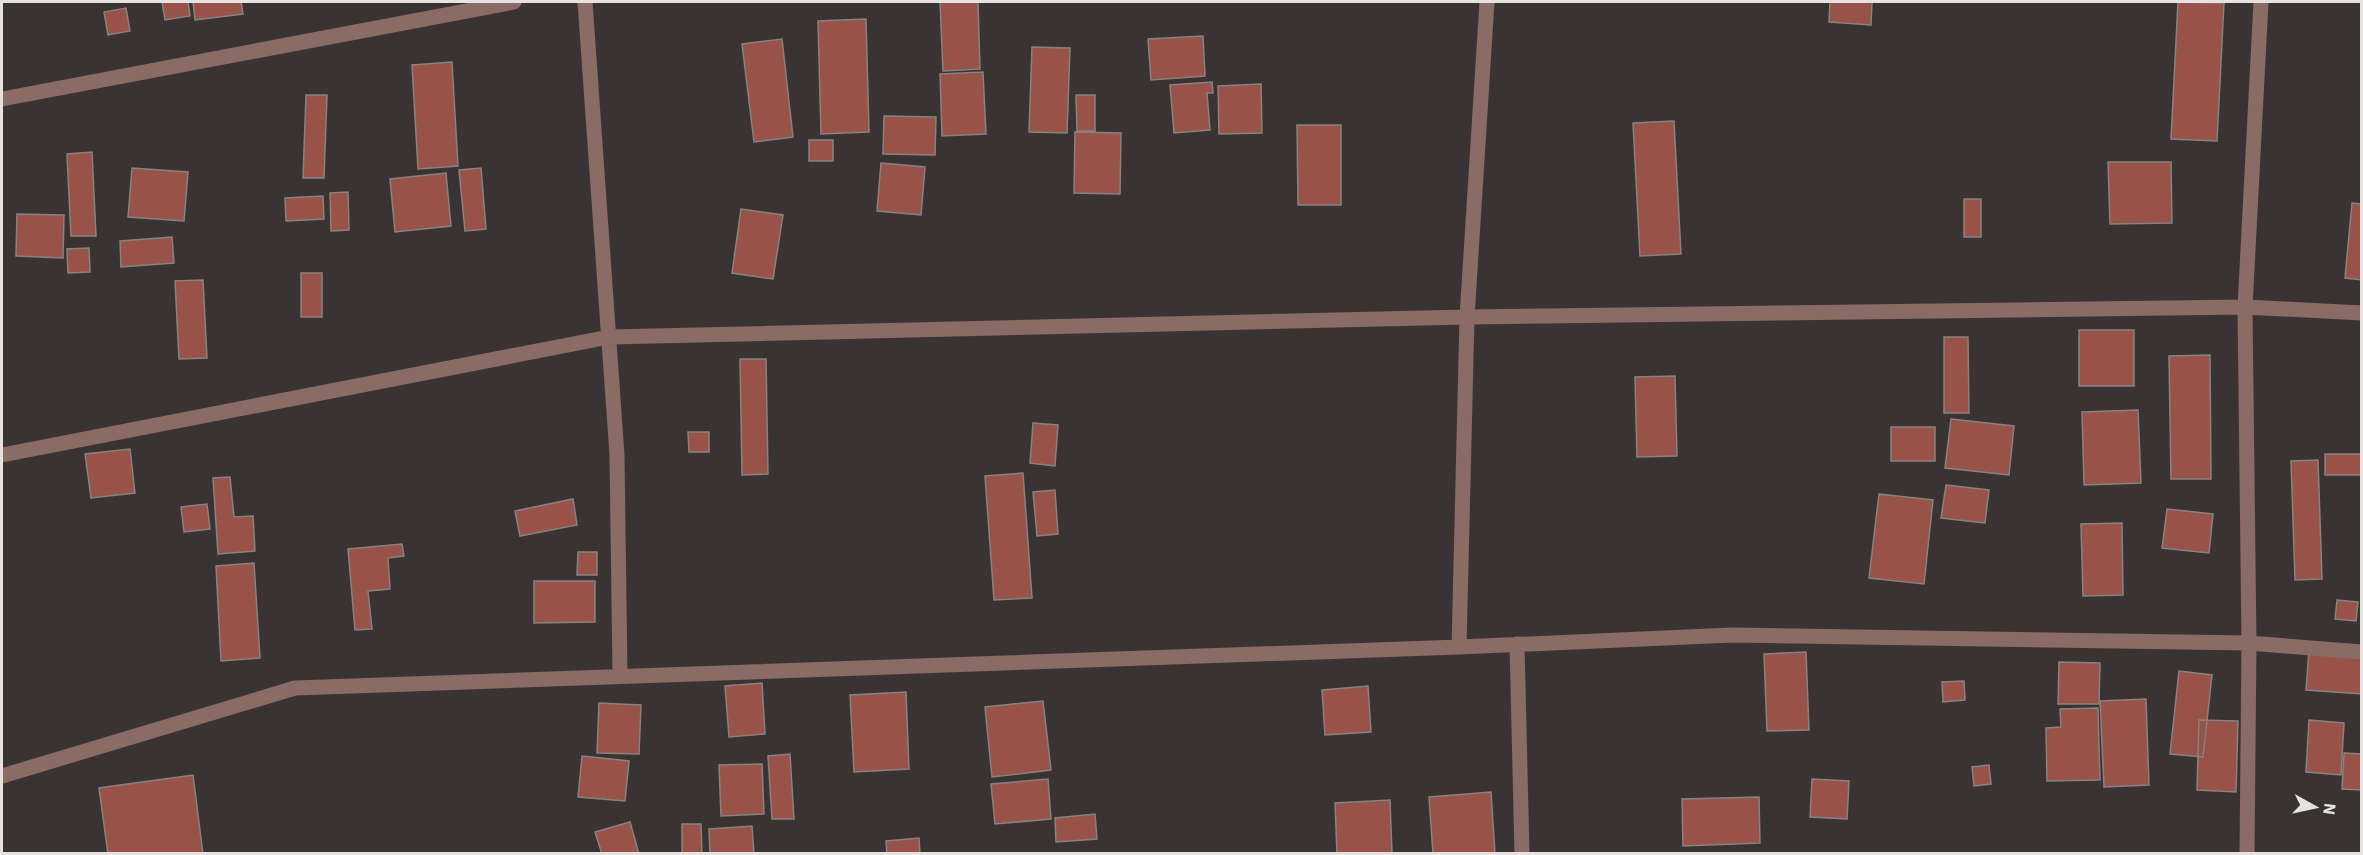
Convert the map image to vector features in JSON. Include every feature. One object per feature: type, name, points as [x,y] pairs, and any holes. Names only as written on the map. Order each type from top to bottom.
[{"type":"street","points":[[2,99],[514,2]]},
{"type":"street","points":[[585,2],[617,455],[620,675]]},
{"type":"street","points":[[1459,647],[1467,317],[1486,2]]},
{"type":"street","points":[[2247,854],[2249,643],[2245,307],[2261,2]]},
{"type":"street","points":[[2,455],[609,337],[1467,317],[2245,307],[2361,314]]},
{"type":"street","points":[[2,777],[295,688],[1459,647],[1732,635],[2249,643],[2361,652]]},
{"type":"street","points":[[1517,644],[1522,854]]},
{"type":"building","points":[[162,2],[188,2],[190,16],[165,20]]},
{"type":"building","points":[[193,2],[241,2],[243,14],[195,20]]},
{"type":"building","points":[[940,2],[978,2],[980,69],[943,71]]},
{"type":"building","points":[[1830,2],[1872,2],[1871,25],[1829,22]]},
{"type":"building","points":[[2178,2],[2224,3],[2217,141],[2171,139]]},
{"type":"building","points":[[126,8],[130,31],[108,35],[104,12]]},
{"type":"building","points":[[866,19],[869,132],[821,134],[818,21]]},
{"type":"building","points":[[1203,36],[1205,76],[1151,80],[1148,39]]},
{"type":"building","points":[[782,39],[793,137],[754,142],[742,44]]},
{"type":"building","points":[[1032,47],[1070,48],[1067,133],[1029,132]]},
{"type":"building","points":[[452,62],[458,166],[418,169],[412,65]]},
{"type":"building","points":[[983,72],[986,134],[942,136],[940,74]]},
{"type":"building","points":[[1212,82],[1213,93],[1207,93],[1210,130],[1174,133],[1170,85]]},
{"type":"building","points":[[1261,84],[1262,133],[1219,134],[1218,86]]},
{"type":"building","points":[[306,95],[327,95],[324,178],[303,178]]},
{"type":"building","points":[[1076,95],[1095,95],[1095,131],[1077,131]]},
{"type":"building","points":[[884,116],[936,117],[935,155],[883,154]]},
{"type":"building","points":[[1674,121],[1681,254],[1640,256],[1633,123]]},
{"type":"building","points":[[1297,125],[1341,125],[1341,205],[1298,205]]},
{"type":"building","points":[[1075,132],[1121,133],[1120,194],[1074,193]]},
{"type":"building","points":[[809,140],[833,140],[833,161],[809,161]]},
{"type":"building","points":[[92,152],[96,236],[71,236],[67,154]]},
{"type":"building","points":[[2108,162],[2171,162],[2172,223],[2110,224]]},
{"type":"building","points":[[881,163],[925,167],[921,215],[877,211]]},
{"type":"building","points":[[132,168],[188,172],[184,221],[128,217]]},
{"type":"building","points":[[481,168],[486,229],[465,231],[459,170]]},
{"type":"building","points":[[446,173],[451,226],[395,232],[390,179]]},
{"type":"building","points":[[348,192],[349,230],[331,231],[330,193]]},
{"type":"building","points":[[323,196],[324,219],[286,221],[285,198]]},
{"type":"building","points":[[1964,199],[1981,199],[1981,237],[1964,237]]},
{"type":"building","points":[[2352,203],[2362,204],[2362,280],[2345,278]]},
{"type":"building","points":[[741,209],[783,215],[773,279],[732,273]]},
{"type":"building","points":[[17,214],[64,215],[63,258],[16,256]]},
{"type":"building","points":[[172,237],[174,263],[121,267],[120,241]]},
{"type":"building","points":[[89,248],[90,272],[68,273],[67,249]]},
{"type":"building","points":[[301,273],[322,273],[322,317],[301,317]]},
{"type":"building","points":[[203,280],[207,358],[179,359],[175,281]]},
{"type":"building","points":[[2079,330],[2134,330],[2134,386],[2079,386]]},
{"type":"building","points":[[1944,337],[1968,337],[1969,413],[1944,413]]},
{"type":"building","points":[[2210,355],[2211,479],[2171,479],[2169,356]]},
{"type":"building","points":[[740,359],[766,359],[768,474],[742,475]]},
{"type":"building","points":[[1675,376],[1677,456],[1637,457],[1635,377]]},
{"type":"building","points":[[2138,410],[2141,483],[2084,485],[2082,412]]},
{"type":"building","points":[[1951,419],[2014,426],[2009,475],[1945,468]]},
{"type":"building","points":[[1033,423],[1058,425],[1055,466],[1030,463]]},
{"type":"building","points":[[1891,427],[1935,427],[1935,461],[1891,461]]},
{"type":"building","points":[[688,432],[709,432],[709,452],[689,452]]},
{"type":"building","points":[[130,449],[135,493],[91,498],[85,454]]},
{"type":"building","points":[[2325,454],[2362,454],[2362,475],[2325,475]]},
{"type":"building","points":[[2318,460],[2322,579],[2295,580],[2291,461]]},
{"type":"building","points":[[1023,473],[1032,598],[994,600],[985,476]]},
{"type":"building","points":[[230,477],[234,517],[253,516],[255,551],[218,554],[213,478]]},
{"type":"building","points":[[1946,485],[1989,490],[1985,523],[1941,518]]},
{"type":"building","points":[[1055,490],[1058,534],[1037,536],[1033,492]]},
{"type":"building","points":[[1879,494],[1933,500],[1924,584],[1869,578]]},
{"type":"building","points":[[573,499],[577,525],[520,536],[515,511]]},
{"type":"building","points":[[207,504],[210,529],[184,532],[181,507]]},
{"type":"building","points":[[2167,509],[2213,514],[2209,553],[2162,548]]},
{"type":"building","points":[[2122,523],[2123,595],[2083,596],[2081,524]]},
{"type":"building","points":[[402,544],[404,556],[388,558],[390,589],[368,591],[372,629],[355,630],[348,549]]},
{"type":"building","points":[[578,552],[597,552],[597,575],[577,575]]},
{"type":"building","points":[[254,563],[260,658],[221,661],[216,566]]},
{"type":"building","points":[[534,581],[595,581],[595,622],[534,623]]},
{"type":"building","points":[[2337,600],[2358,602],[2356,621],[2335,619]]},
{"type":"building","points":[[2309,650],[2362,654],[2362,694],[2306,690]]},
{"type":"building","points":[[1806,652],[1809,730],[1767,731],[1764,654]]},
{"type":"building","points":[[2059,662],[2100,663],[2099,704],[2058,704]]},
{"type":"building","points":[[2179,671],[2212,675],[2203,757],[2170,754]]},
{"type":"building","points":[[1964,681],[1965,700],[1943,702],[1942,682]]},
{"type":"building","points":[[762,683],[765,734],[729,737],[725,686]]},
{"type":"building","points":[[1368,686],[1371,732],[1325,735],[1322,690]]},
{"type":"building","points":[[906,692],[909,769],[854,772],[850,695]]},
{"type":"building","points":[[2146,699],[2149,785],[2104,787],[2100,701]]},
{"type":"building","points":[[1043,701],[1051,770],[992,777],[985,707]]},
{"type":"building","points":[[599,703],[641,705],[639,754],[597,753]]},
{"type":"building","points":[[2098,708],[2100,780],[2047,781],[2046,728],[2061,727],[2060,709]]},
{"type":"building","points":[[2199,720],[2238,721],[2236,792],[2197,790]]},
{"type":"building","points":[[2309,720],[2344,723],[2341,775],[2306,772]]},
{"type":"building","points":[[2344,753],[2362,754],[2362,790],[2342,789]]},
{"type":"building","points":[[790,754],[794,819],[772,819],[768,756]]},
{"type":"building","points":[[582,756],[629,761],[625,801],[578,797]]},
{"type":"building","points":[[762,764],[764,814],[721,816],[719,765]]},
{"type":"building","points":[[1989,765],[1991,784],[1974,786],[1972,767]]},
{"type":"building","points":[[193,775],[203,854],[108,854],[99,788]]},
{"type":"building","points":[[1048,779],[1051,819],[995,824],[991,784]]},
{"type":"building","points":[[1812,779],[1849,781],[1847,819],[1810,817]]},
{"type":"building","points":[[1491,792],[1495,854],[1433,854],[1429,797]]},
{"type":"building","points":[[1759,797],[1760,843],[1683,846],[1682,799]]},
{"type":"building","points":[[1390,800],[1392,854],[1337,854],[1335,803]]},
{"type":"building","points":[[1095,814],[1097,839],[1056,842],[1055,818]]},
{"type":"building","points":[[630,822],[639,854],[602,854],[595,832]]},
{"type":"building","points":[[682,824],[701,824],[702,854],[682,854]]},
{"type":"building","points":[[752,826],[754,854],[710,854],[709,829]]},
{"type":"building","points":[[919,838],[920,854],[887,854],[886,841]]}]
